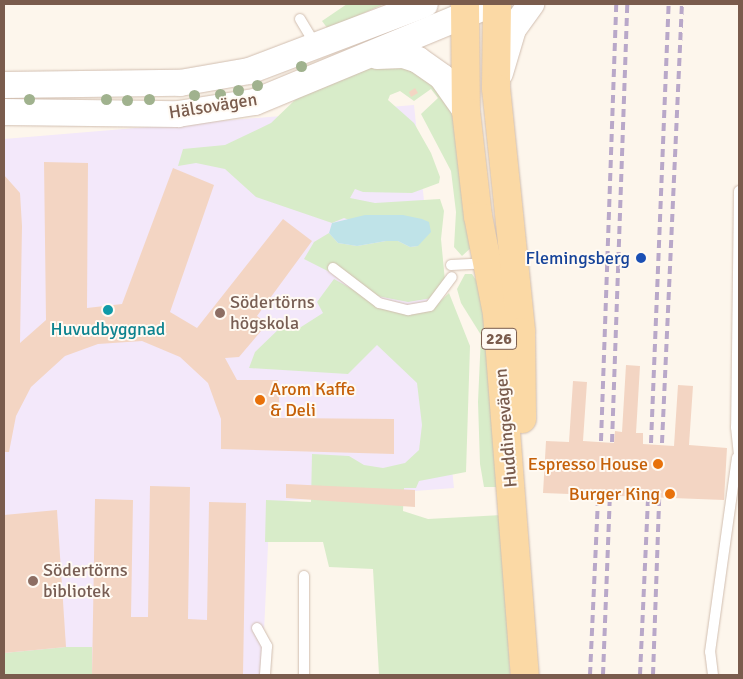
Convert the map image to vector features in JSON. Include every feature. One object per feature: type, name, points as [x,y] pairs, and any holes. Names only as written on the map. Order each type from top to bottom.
[{"type":"main road","name":"Huddingevägen","points":[[497,4],[496,88],[521,332],[526,675]]},
{"type":"main road","name":"Huddingevägen","points":[[465,10],[466,111],[478,216],[497,314],[526,675]]},
{"type":"street","name":"Hälsovägen","points":[[4,85],[180,83],[249,72],[316,47],[397,11],[425,4]]},
{"type":"street","name":"Hälsovägen","points":[[4,112],[178,114],[255,102],[366,58],[465,10],[492,4]]},
{"type":"street","points":[[496,88],[513,29],[531,4]]},
{"type":"street","points":[[366,58],[390,54],[418,60],[442,77],[466,111]]},
{"type":"lane","points":[[300,19],[316,47]]},
{"type":"lane","points":[[713,675],[710,652],[736,490],[738,458],[736,428],[739,191]]},
{"type":"lane","points":[[451,265],[487,263]]},
{"type":"lane","points":[[333,268],[379,303],[408,310],[430,306],[452,277]]},
{"type":"lane","points":[[304,576],[304,675]]},
{"type":"lane","points":[[257,628],[267,646],[266,675]]},
{"type":"shaded area","name":"Södertörns högskola","points":[[414,105],[454,488],[270,502],[262,675],[4,675],[4,139]]},
{"type":"green space","points":[[347,4],[384,4],[328,29],[322,21]]},
{"type":"green space","points":[[402,59],[456,106],[474,245],[462,256],[454,247],[456,212],[451,171],[421,114],[438,98],[431,89],[414,101],[400,91],[390,95],[388,100],[414,123],[431,153],[440,177],[439,183],[412,193],[363,192],[355,189],[350,198],[375,203],[440,199],[444,211],[441,239],[445,281],[432,298],[408,302],[377,296],[304,259],[314,242],[329,233],[338,243],[357,246],[398,241],[410,247],[418,246],[344,218],[332,223],[256,197],[225,169],[196,163],[178,166],[183,149],[225,145],[271,123],[296,99],[351,71]]},
{"type":"green space","points":[[465,274],[472,274],[480,286],[501,487],[484,487],[480,464],[478,402],[481,335],[461,303],[457,289]]},
{"type":"green space","points":[[334,279],[392,311],[415,312],[433,308],[449,293],[470,346],[466,472],[419,481],[416,488],[404,488],[403,511],[428,519],[502,515],[510,675],[379,675],[373,569],[329,567],[323,542],[265,542],[266,500],[311,502],[312,454],[349,456],[364,465],[383,468],[405,463],[419,450],[422,425],[417,383],[377,345],[348,374],[249,368],[255,352],[283,325],[301,327],[323,313],[317,302]]},
{"type":"green space","points":[[66,647],[92,647],[92,675],[4,675],[4,653]]},
{"type":"water","points":[[365,215],[403,215],[422,219],[429,222],[431,232],[418,246],[410,247],[398,241],[357,246],[338,243],[329,233],[332,223]]},
{"type":"building","points":[[415,88],[418,93],[411,97],[409,92]]},
{"type":"building","name":"Huvudbyggnad","points":[[44,162],[88,163],[87,308],[122,304],[173,168],[214,185],[170,312],[197,328],[283,219],[312,241],[257,316],[267,324],[239,357],[225,358],[237,380],[278,380],[280,418],[394,419],[394,454],[221,449],[221,419],[208,383],[180,357],[142,341],[98,344],[65,356],[31,387],[16,416],[9,452],[4,452],[4,175],[20,193],[22,226],[20,343],[46,320]]},
{"type":"building","points":[[626,365],[640,366],[636,433],[643,433],[643,444],[674,446],[678,385],[693,386],[689,445],[727,448],[724,500],[543,493],[546,441],[569,442],[573,381],[587,382],[583,441],[614,443],[615,431],[622,432]]},
{"type":"building","points":[[286,484],[415,490],[415,507],[286,498]]},
{"type":"building","points":[[150,486],[190,487],[188,619],[207,620],[209,502],[246,503],[243,675],[92,675],[95,499],[133,500],[131,617],[148,617]]},
{"type":"building","name":"Södertörns bibliotek","points":[[57,510],[66,647],[4,653],[4,515]]},
{"type":"railway","points":[[601,441],[616,4]]},
{"type":"railway","points":[[612,442],[627,4]]},
{"type":"railway","points":[[651,443],[669,4]]},
{"type":"railway","points":[[662,443],[682,4]]},
{"type":"railway","points":[[590,675],[598,496]]},
{"type":"railway","points":[[603,675],[610,496]]},
{"type":"railway","points":[[640,675],[648,499]]},
{"type":"railway","points":[[653,675],[659,499]]},
{"type":"place","name":"Flemingsberg","points":[[641,258]]},
{"type":"place","name":"Huvudbyggnad","points":[[108,310]]},
{"type":"place","name":"Södertörns högskola","points":[[220,313]]},
{"type":"place","name":"Arom Kaffe & Deli","points":[[260,400]]},
{"type":"place","name":"Espresso House","points":[[658,464]]},
{"type":"place","name":"Burger King","points":[[670,494]]},
{"type":"place","name":"Södertörns bibliotek","points":[[33,581]]}]
